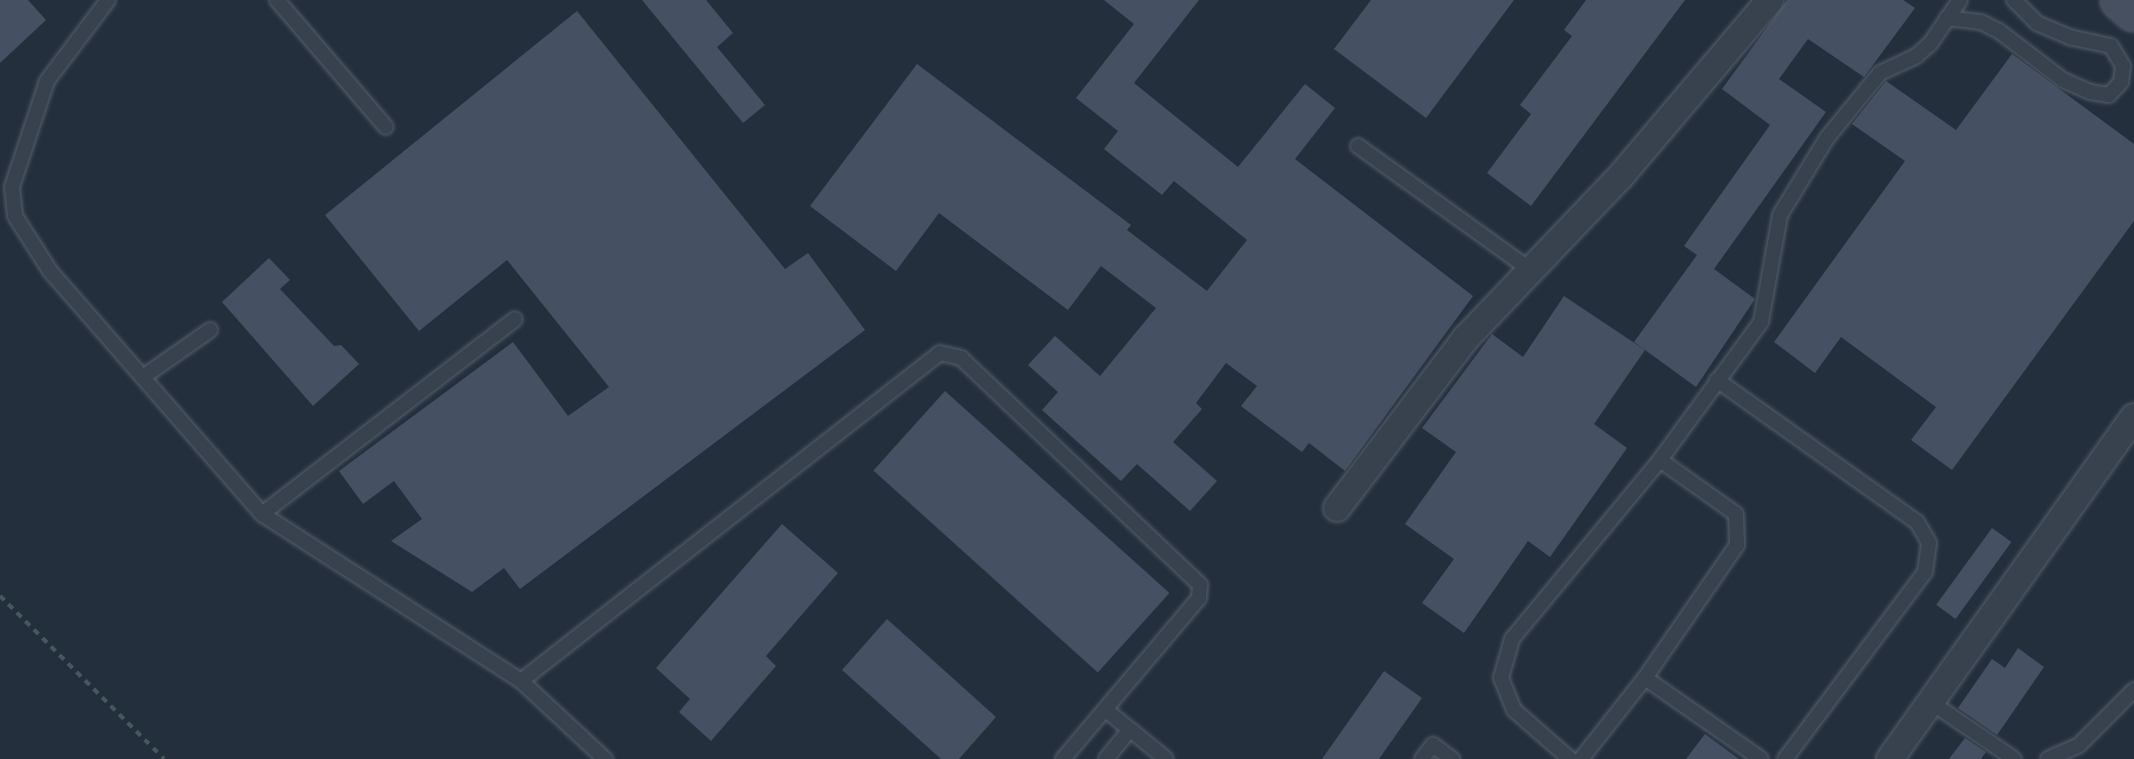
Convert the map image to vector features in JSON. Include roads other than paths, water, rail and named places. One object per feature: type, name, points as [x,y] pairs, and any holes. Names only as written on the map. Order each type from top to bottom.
[{"type":"main road","points":[[2120,0],[2134,12]]},
{"type":"street","points":[[1337,508],[1466,338],[1620,177],[1770,0]]},
{"type":"street","points":[[1890,759],[2134,417]]},
{"type":"lane","points":[[108,0],[47,81],[6,182],[15,216],[50,271],[262,514],[521,681],[605,759]]},
{"type":"lane","points":[[277,0],[386,127]]},
{"type":"lane","points":[[1570,759],[1514,710],[1501,678],[1512,639],[1660,460],[1761,322],[1780,215],[1827,138],[1880,73],[1916,56],[1960,0]]},
{"type":"lane","points":[[1947,18],[1981,22],[1999,31],[2063,80],[2090,92],[2109,95],[2121,82],[2123,66],[2111,46],[2072,38],[2037,23],[2014,0]]},
{"type":"lane","points":[[1358,146],[1529,269]]},
{"type":"lane","points":[[262,514],[515,319]]},
{"type":"lane","points":[[143,377],[210,330]]},
{"type":"lane","points":[[521,681],[940,353],[961,358],[1200,585],[1199,598],[1063,759]]},
{"type":"lane","points":[[1717,380],[1917,522],[1929,543],[1925,572],[1785,759]]},
{"type":"lane","points":[[1581,759],[1645,678],[1737,545],[1736,514],[1660,460]]},
{"type":"lane","points":[[1645,678],[1761,759]]},
{"type":"lane","points":[[2048,759],[2079,745],[2134,690]]},
{"type":"lane","points":[[1932,703],[2014,759]]},
{"type":"lane","points":[[1106,710],[1166,759]]},
{"type":"lane","points":[[1106,759],[1130,729]]},
{"type":"lane","points":[[1422,759],[1433,745],[1452,759]]}]
